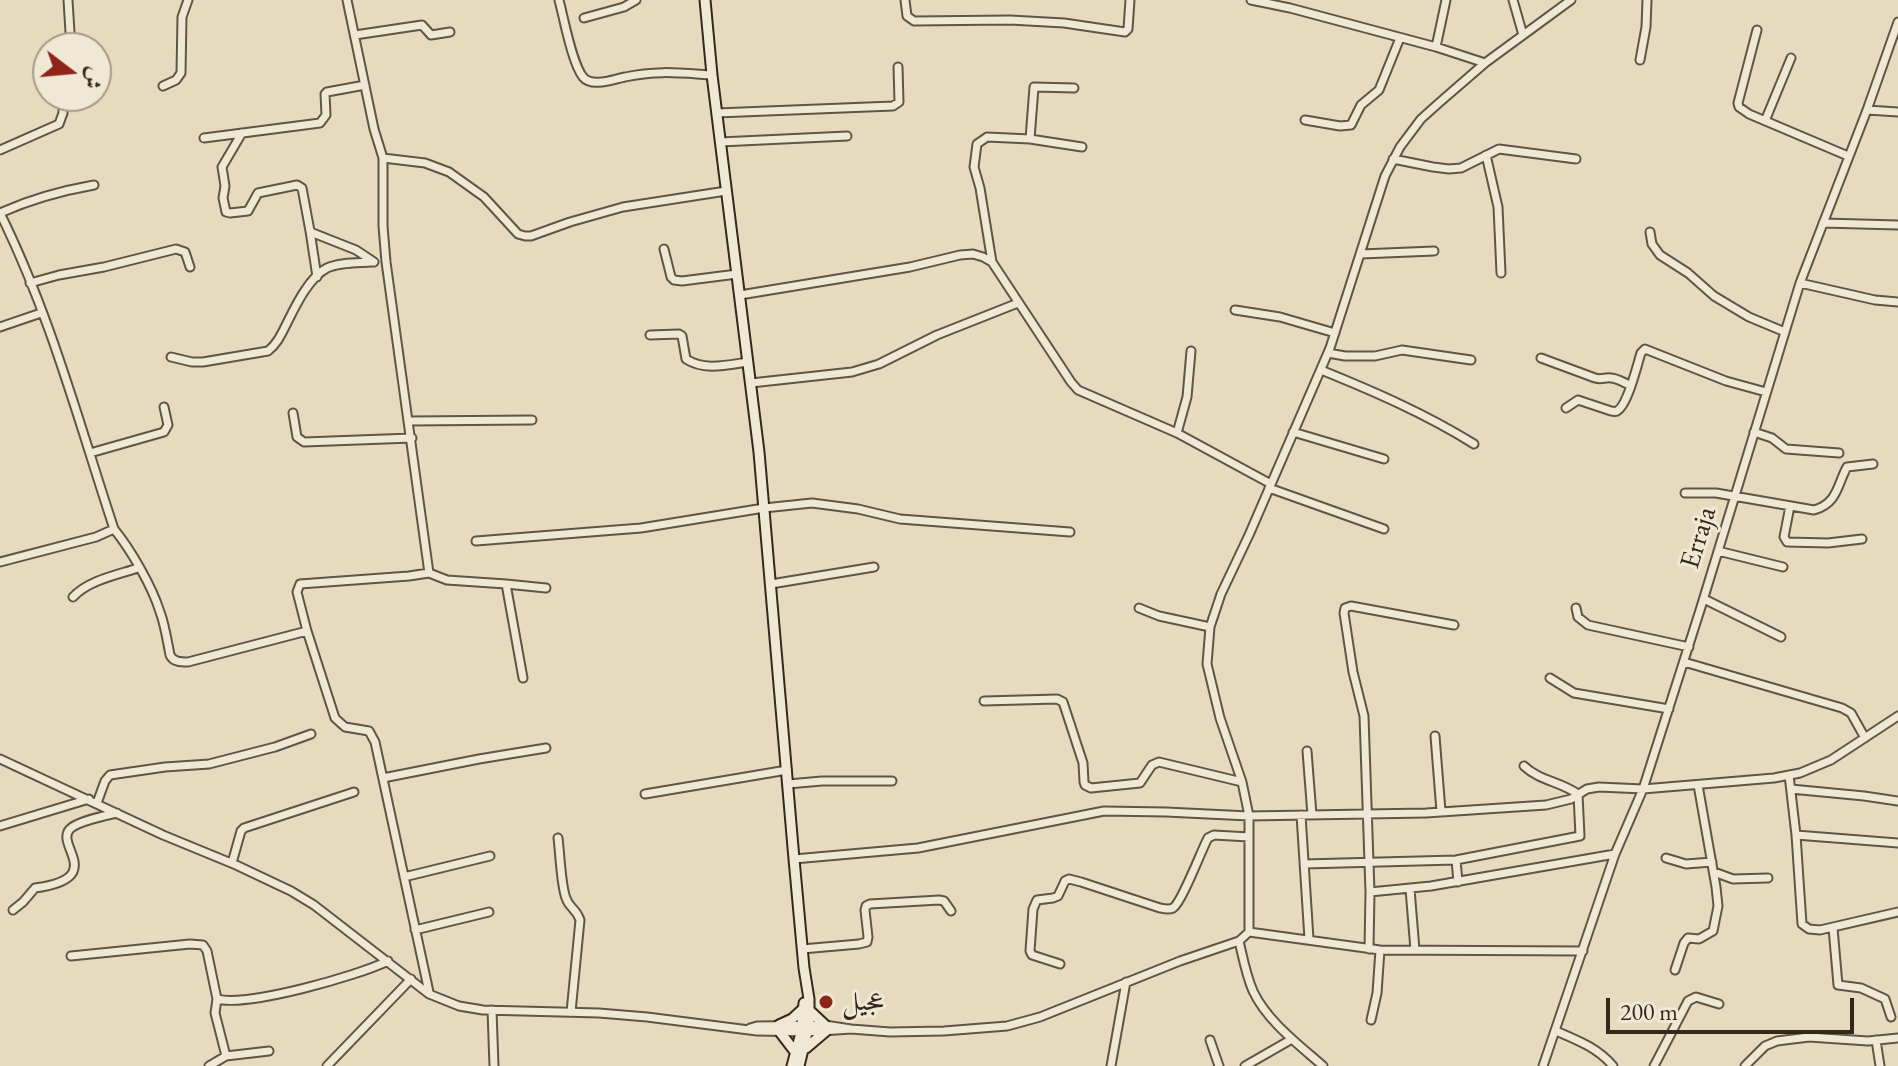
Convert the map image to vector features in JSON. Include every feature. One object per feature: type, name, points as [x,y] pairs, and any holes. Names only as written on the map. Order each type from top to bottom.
[{"type":"main road","points":[[705,0],[751,383],[771,584],[807,1009],[799,1066]]},
{"type":"main road","points":[[792,1066],[800,1052],[826,1028],[807,1009]]},
{"type":"main road","points":[[800,1052],[779,1028],[807,1009]]},
{"type":"street","points":[[68,0],[70,32]]},
{"type":"street","points":[[163,86],[176,80],[181,73],[182,17],[188,0]]},
{"type":"street","points":[[347,0],[383,158],[386,262],[429,573]]},
{"type":"street","points":[[559,0],[576,60],[587,81],[602,82],[657,72],[712,75]]},
{"type":"street","points":[[584,18],[624,7],[636,0]]},
{"type":"street","points":[[905,0],[907,16],[914,21],[1064,23],[1125,32],[1128,29],[1130,0]]},
{"type":"street","points":[[1251,0],[1436,47],[1485,63]]},
{"type":"street","points":[[1436,47],[1446,0]]},
{"type":"street","points":[[1513,0],[1523,35]]},
{"type":"street","points":[[0,759],[304,898],[429,994],[459,1006],[647,1017],[748,1029],[757,1026],[919,1031],[989,1029],[1040,1017],[1239,941],[1249,932],[1249,816],[1242,782],[1210,684],[1207,664],[1210,627],[1225,585],[1328,353],[1393,159],[1421,119],[1485,63],[1571,0]]},
{"type":"street","points":[[1640,60],[1647,0]]},
{"type":"street","name":"Erraja","points":[[1543,1066],[1615,854],[1643,789],[1800,283],[1895,41],[1898,22]]},
{"type":"street","points":[[355,35],[422,25],[431,35],[450,32]]},
{"type":"street","points":[[1757,30],[1738,103],[1742,111],[1848,156]]},
{"type":"street","points":[[1305,120],[1351,125],[1361,105],[1379,90],[1400,38]]},
{"type":"street","points":[[1765,121],[1791,58]]},
{"type":"street","points":[[717,113],[893,106],[899,102],[898,67]]},
{"type":"street","points":[[204,138],[320,123],[326,115],[324,98],[327,92],[365,85]]},
{"type":"street","points":[[1030,139],[1034,87],[1074,88]]},
{"type":"street","points":[[1867,110],[1898,112]]},
{"type":"street","points":[[0,150],[59,124],[63,112]]},
{"type":"street","points":[[242,133],[222,167],[226,212],[248,211],[258,193],[297,185],[302,188],[317,277]]},
{"type":"street","points":[[720,142],[847,136]]},
{"type":"street","points":[[1082,147],[1030,139],[987,137],[977,144],[974,167],[992,262],[1071,382],[1078,390],[1177,433],[1270,486],[1384,529]]},
{"type":"street","points":[[1393,159],[1449,169],[1461,168],[1499,149],[1576,159]]},
{"type":"street","points":[[1486,155],[1498,207],[1501,273]]},
{"type":"street","points":[[383,158],[425,163],[449,172],[484,197],[518,234],[525,236],[623,207],[726,191]]},
{"type":"street","points":[[94,185],[26,201],[0,213],[30,283],[75,406],[114,529],[127,547],[160,612],[170,655],[176,661],[188,662],[307,631]]},
{"type":"street","points":[[1823,223],[1898,225]]},
{"type":"street","points":[[310,231],[356,250],[374,262]]},
{"type":"street","points":[[1650,232],[1652,244],[1660,255],[1688,273],[1714,296],[1749,317],[1785,332]]},
{"type":"street","points":[[30,283],[176,249],[185,252],[190,267]]},
{"type":"street","points":[[664,249],[674,280],[737,274]]},
{"type":"street","points":[[1361,254],[1434,251]]},
{"type":"street","points":[[740,295],[910,267],[960,255],[973,254],[992,262]]},
{"type":"street","points":[[171,357],[203,362],[268,351],[280,338],[307,287],[328,267],[386,262]]},
{"type":"street","points":[[1800,283],[1875,300],[1898,302]]},
{"type":"street","points":[[751,383],[852,372],[889,360],[937,335],[1018,303]]},
{"type":"street","points":[[1235,310],[1280,317],[1335,333]]},
{"type":"street","points":[[0,327],[41,313]]},
{"type":"street","points":[[650,335],[679,334],[686,359],[701,366],[748,362]]},
{"type":"street","points":[[1566,408],[1578,400],[1616,412],[1623,403],[1642,350],[1645,349],[1726,381],[1766,392]]},
{"type":"street","points":[[1328,353],[1366,357],[1402,350],[1471,360]]},
{"type":"street","points":[[1177,433],[1187,397],[1191,351]]},
{"type":"street","points":[[1541,358],[1595,378],[1602,380],[1608,377],[1630,385]]},
{"type":"street","points":[[1321,370],[1439,423],[1474,444]]},
{"type":"street","points":[[90,453],[164,432],[168,425],[164,407]]},
{"type":"street","points":[[293,413],[297,437],[304,442],[412,438]]},
{"type":"street","points":[[409,421],[532,420]]},
{"type":"street","points":[[1293,432],[1384,459]]},
{"type":"street","points":[[1754,432],[1772,438],[1786,449],[1839,453]]},
{"type":"street","points":[[1685,493],[1735,496],[1814,510],[1839,491],[1847,467],[1873,464]]},
{"type":"street","points":[[476,541],[641,528],[764,508],[820,503],[900,519],[1070,532]]},
{"type":"street","points":[[1790,506],[1784,537],[1787,542],[1862,539]]},
{"type":"street","points":[[0,562],[96,537],[114,529]]},
{"type":"street","points":[[1718,551],[1783,567]]},
{"type":"street","points":[[771,584],[874,567]]},
{"type":"street","points":[[73,597],[79,590],[138,568]]},
{"type":"street","points":[[429,994],[375,742],[369,731],[345,727],[335,718],[297,592],[300,584],[429,573],[447,580],[546,588]]},
{"type":"street","points":[[506,584],[523,678]]},
{"type":"street","points":[[1704,599],[1781,637]]},
{"type":"street","points":[[1369,949],[1364,716],[1353,672],[1345,608],[1351,606],[1454,625]]},
{"type":"street","points":[[1139,608],[1159,616],[1210,627]]},
{"type":"street","points":[[1576,608],[1578,617],[1588,625],[1689,647]]},
{"type":"street","points":[[1684,662],[1842,708],[1851,713],[1865,738]]},
{"type":"street","points":[[1550,678],[1574,693],[1669,709]]},
{"type":"street","points":[[984,701],[1057,699],[1063,702],[1083,763],[1084,782],[1091,788],[1140,783],[1152,765],[1159,762],[1242,782]]},
{"type":"street","points":[[794,859],[930,847],[1104,811],[1249,816],[1408,814],[1546,805],[1599,787],[1643,789],[1789,775],[1831,760],[1898,716]]},
{"type":"street","points":[[0,826],[93,801],[110,775],[209,764],[311,734]]},
{"type":"street","points":[[1435,736],[1441,811]]},
{"type":"street","points":[[383,778],[546,748]]},
{"type":"street","points":[[1307,751],[1312,815]]},
{"type":"street","points":[[1524,766],[1532,774],[1557,782],[1578,794]]},
{"type":"street","points":[[645,794],[787,770]]},
{"type":"street","points":[[1789,775],[1802,924],[1809,929],[1833,928],[1898,912]]},
{"type":"street","points":[[788,784],[892,781]]},
{"type":"street","points":[[1675,970],[1688,938],[1699,939],[1713,931],[1718,906],[1698,785]]},
{"type":"street","points":[[1791,789],[1898,801]]},
{"type":"street","points":[[232,863],[244,828],[354,792]]},
{"type":"street","points":[[1304,864],[1456,860],[1578,838],[1581,833],[1578,794]]},
{"type":"street","points":[[13,910],[35,888],[62,883],[73,870],[67,838],[71,828],[117,813]]},
{"type":"street","points":[[1301,815],[1309,939]]},
{"type":"street","points":[[1060,964],[1032,955],[1030,951],[1033,909],[1037,900],[1058,896],[1065,881],[1081,882],[1170,909],[1182,896],[1208,838],[1214,835],[1249,837]]},
{"type":"street","points":[[1796,835],[1898,843]]},
{"type":"street","points":[[558,838],[564,895],[578,914],[580,928],[571,1012]]},
{"type":"street","points":[[1370,892],[1458,882],[1615,854]]},
{"type":"street","points":[[404,877],[490,856]]},
{"type":"street","points":[[1666,858],[1686,864],[1712,862]]},
{"type":"street","points":[[1456,860],[1458,882]]},
{"type":"street","points":[[1714,872],[1733,879],[1768,878]]},
{"type":"street","points":[[1410,889],[1415,950]]},
{"type":"street","points":[[802,949],[867,942],[865,910],[870,904],[939,900],[944,901],[951,911]]},
{"type":"street","points":[[415,930],[489,912]]},
{"type":"street","points":[[1833,928],[1838,985],[1861,988],[1885,999],[1891,1017]]},
{"type":"street","points":[[1249,932],[1380,950],[1583,951]]},
{"type":"street","points":[[1239,941],[1254,993],[1273,1019],[1323,1066]]},
{"type":"street","points":[[71,956],[203,945],[217,999],[215,1013],[226,1056]]},
{"type":"street","points":[[1371,1020],[1377,993],[1380,950]]},
{"type":"street","points":[[217,999],[244,1000],[312,986],[372,969],[388,961]]},
{"type":"street","points":[[327,1066],[411,979]]},
{"type":"street","points":[[1111,1066],[1126,982]]},
{"type":"street","points":[[1654,1066],[1688,1001],[1696,997],[1719,1004]]},
{"type":"street","points":[[492,1010],[494,1066]]},
{"type":"street","points":[[1556,1031],[1584,1043],[1607,1058],[1613,1066]]},
{"type":"street","points":[[1745,1066],[1765,1046],[1777,1041],[1809,1037],[1898,1038]]},
{"type":"street","points":[[1245,1066],[1292,1039]]},
{"type":"street","points":[[1210,1040],[1219,1066]]},
{"type":"street","points":[[1876,1040],[1880,1066]]},
{"type":"street","points":[[209,1066],[226,1056],[269,1051]]},
{"type":"street","points":[[1600,1066],[1607,1058]]},
{"type":"place","name":"عجيل","points":[[826,1002]]}]
